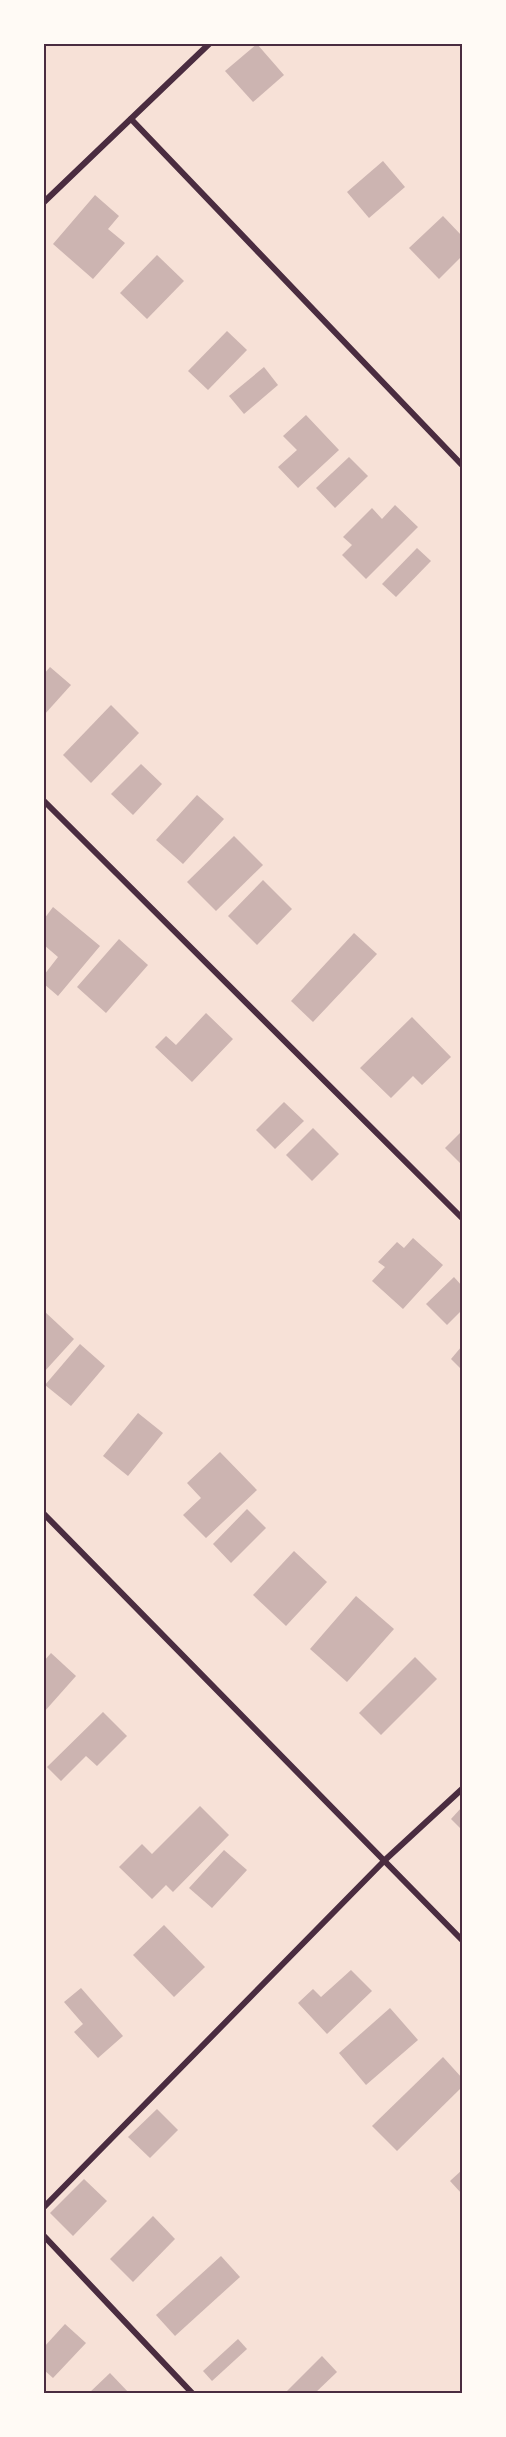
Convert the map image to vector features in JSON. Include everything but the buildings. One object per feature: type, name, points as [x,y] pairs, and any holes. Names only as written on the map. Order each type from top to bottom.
[{"type":"street","points":[[44,202],[209,44]]},
{"type":"street","points":[[131,119],[462,465]]},
{"type":"street","points":[[44,801],[462,1218]]},
{"type":"street","points":[[44,1514],[462,1940]]},
{"type":"street","points":[[44,2207],[385,1860],[462,1789]]},
{"type":"street","points":[[44,2236],[193,2394]]}]
